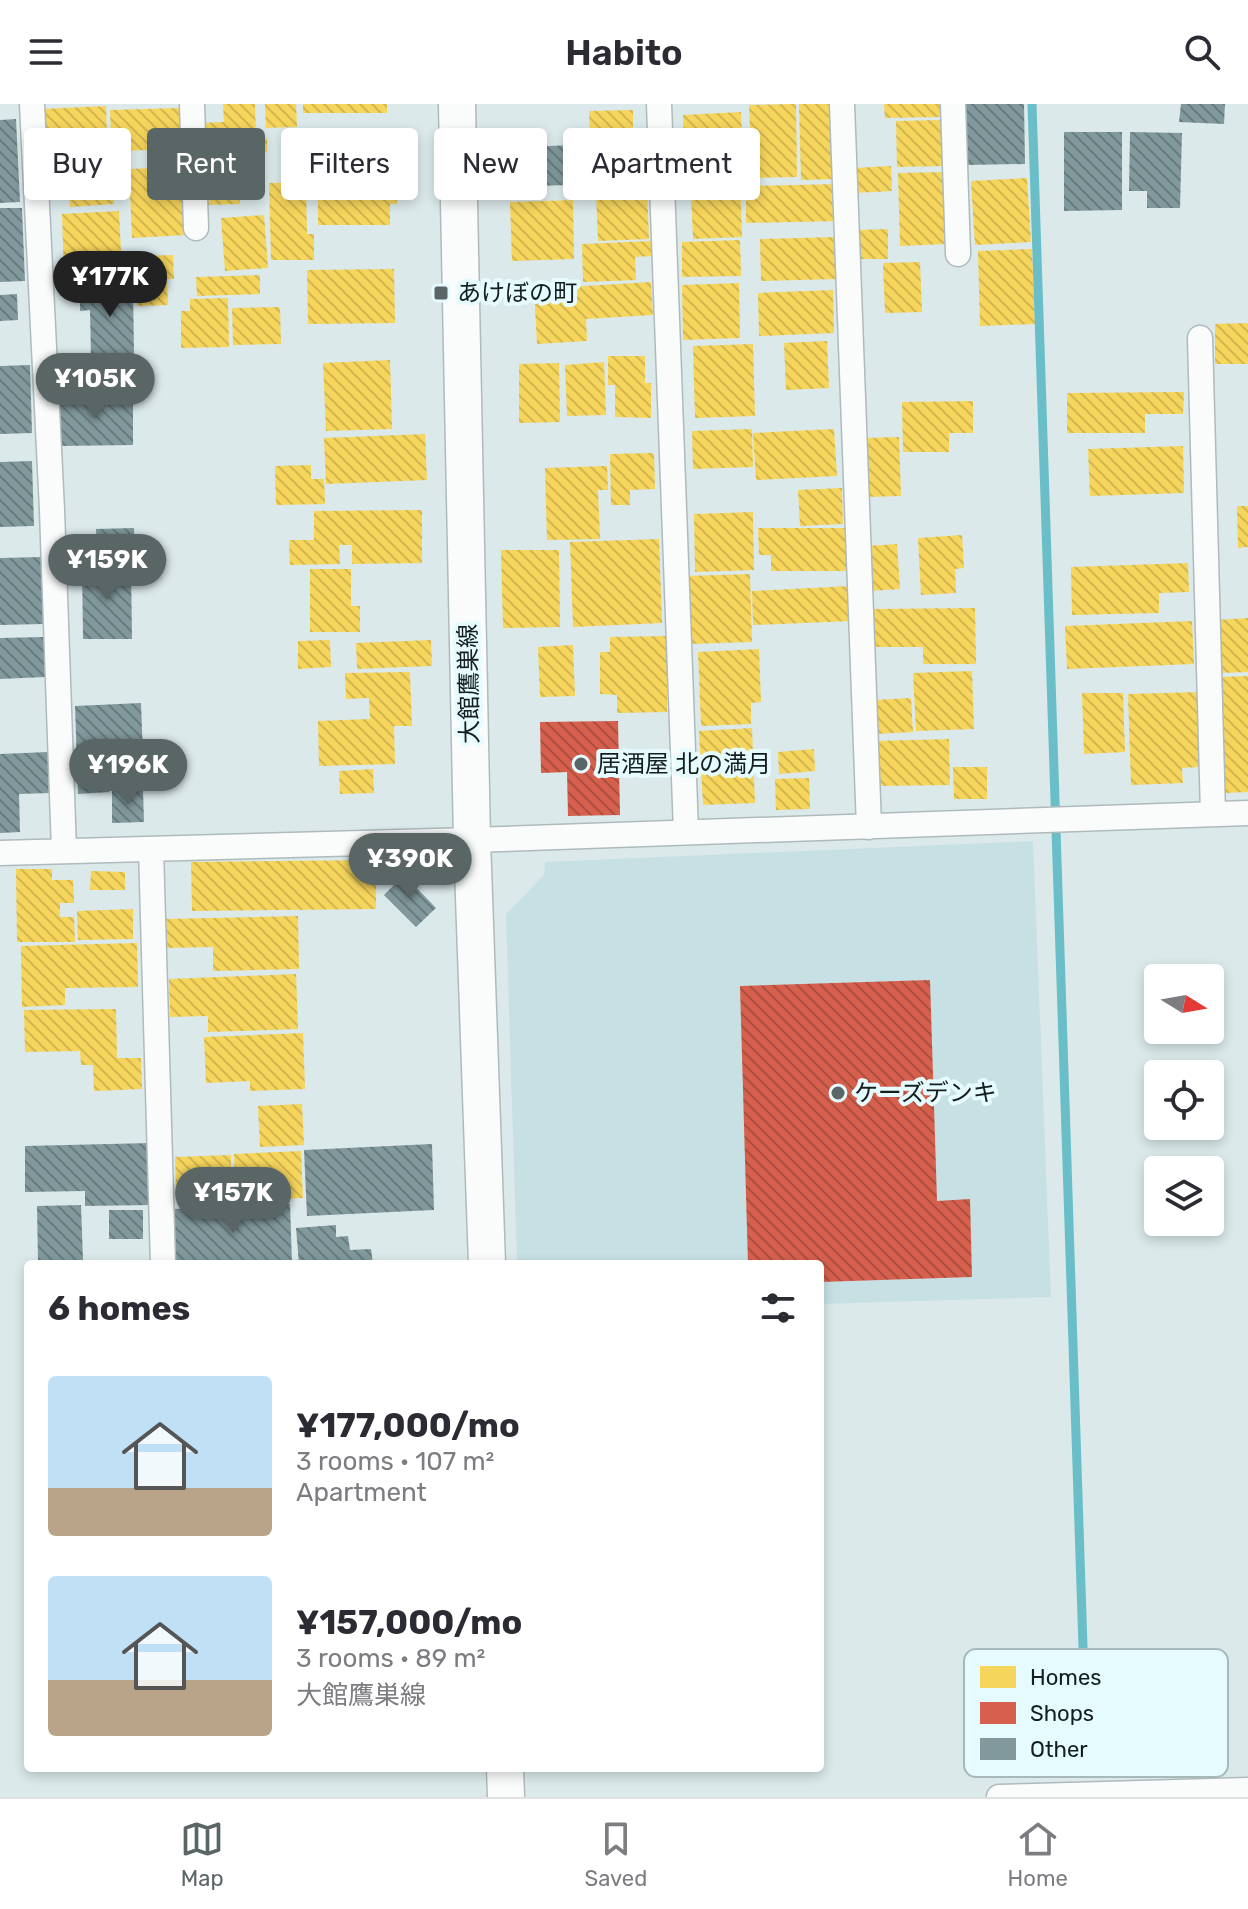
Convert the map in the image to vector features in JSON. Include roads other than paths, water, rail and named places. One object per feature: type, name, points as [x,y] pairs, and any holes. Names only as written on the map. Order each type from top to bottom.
[{"type":"main road","name":"大館鷹巣線","points":[[457,104],[472,840],[487,1260]]},
{"type":"main road","points":[[505,1772],[506,1797]]},
{"type":"street","points":[[32,104],[52,510],[64,851]]},
{"type":"street","points":[[192,104],[196,228]]},
{"type":"street","points":[[659,104],[686,832]]},
{"type":"street","points":[[842,104],[869,827]]},
{"type":"street","points":[[953,104],[958,254]]},
{"type":"street","points":[[1200,338],[1213,814]]},
{"type":"street","points":[[0,853],[1248,813]]},
{"type":"street","points":[[151,849],[163,1260]]},
{"type":"street","points":[[999,1797],[1248,1790]]},
{"type":"waterway","points":[[1032,104],[1083,1649]]},
{"type":"place","name":"あけぼの町","points":[[441,293]]},
{"type":"place","name":"居酒屋 北の満月","points":[[581,764]]},
{"type":"place","name":"ケーズデンキ","points":[[838,1093]]}]
